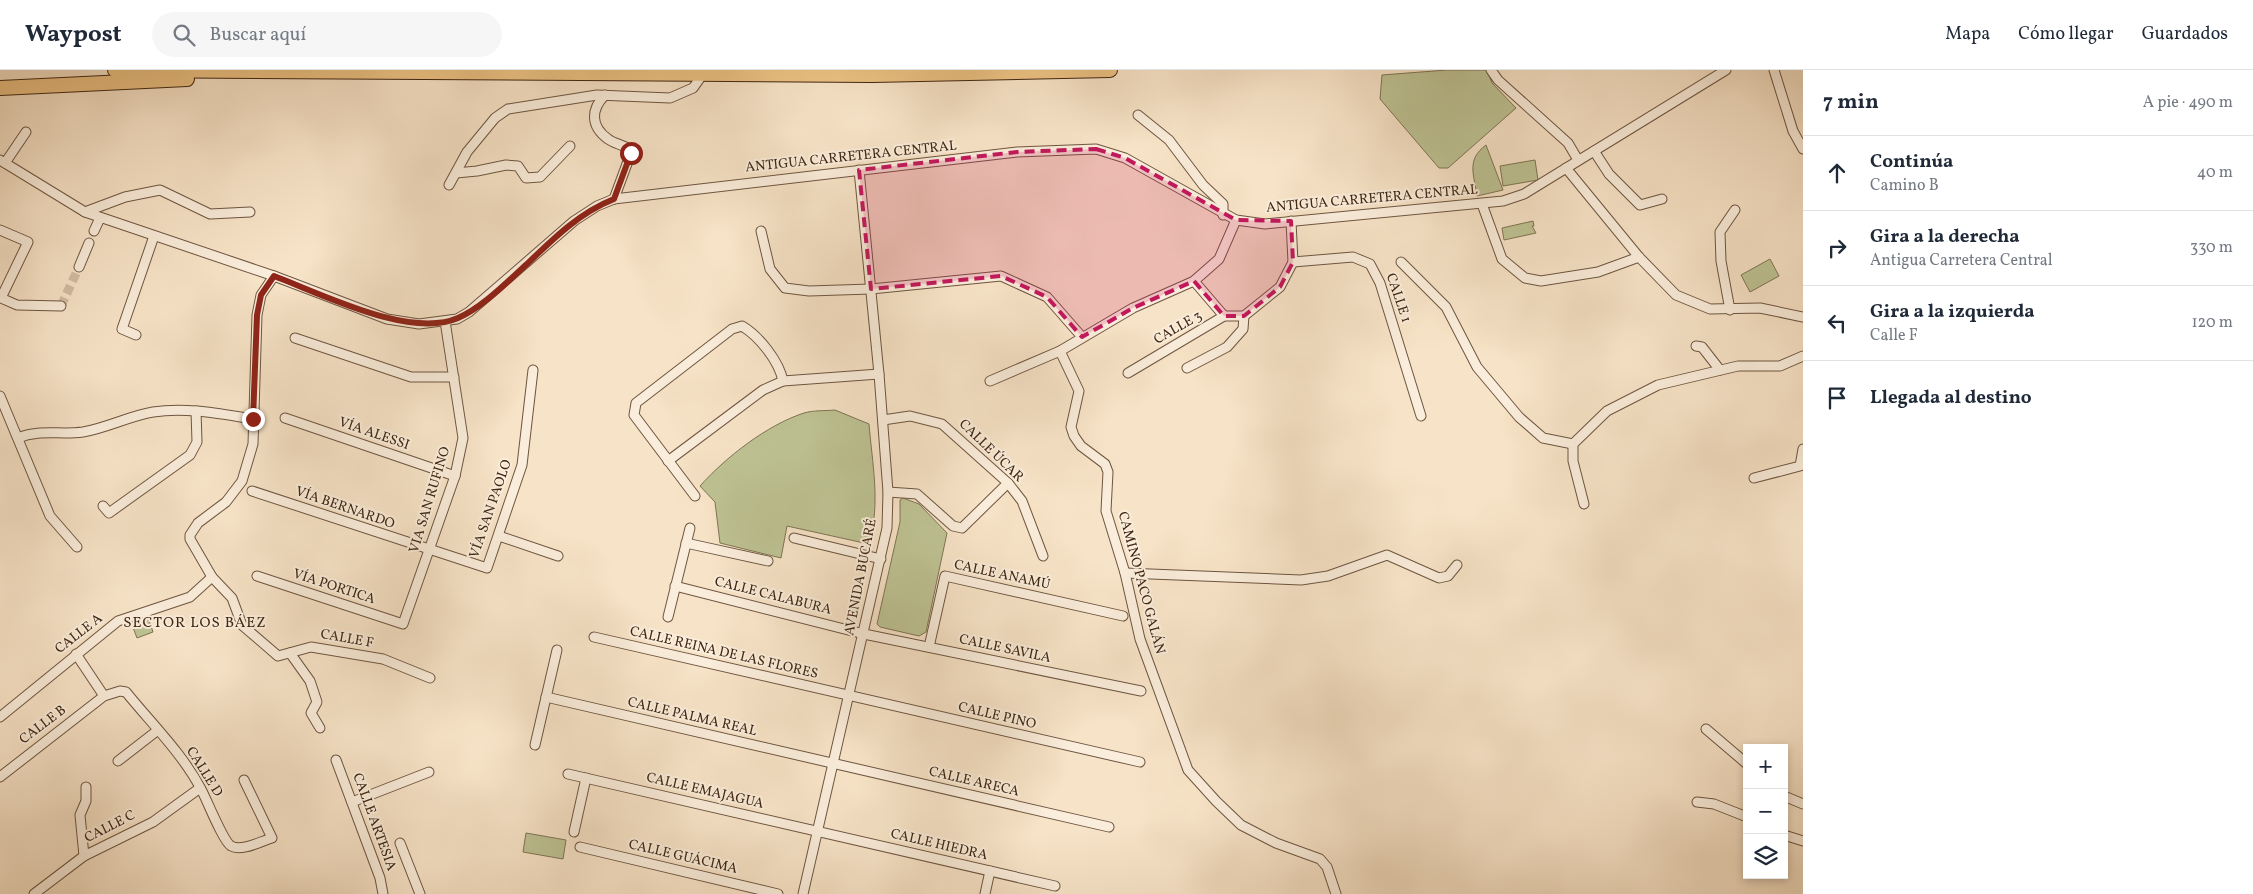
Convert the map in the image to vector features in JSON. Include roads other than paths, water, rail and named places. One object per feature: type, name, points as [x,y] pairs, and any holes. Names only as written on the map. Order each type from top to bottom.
[{"type":"highway","points":[[115,70],[703,74],[769,72],[882,75],[1110,70]]},
{"type":"highway","points":[[0,88],[221,77],[249,72]]},
{"type":"street","points":[[1491,70],[1498,80],[1568,143],[1578,160]]},
{"type":"street","name":"ANTIGUA CARRETERA CENTRAL","points":[[3,161],[85,212],[100,218],[274,276],[387,319],[419,324],[456,319],[469,312],[574,221],[597,206],[614,199],[644,194],[1017,152],[1096,149],[1125,158],[1223,215],[1236,220],[1265,224],[1503,201],[1524,194],[1726,70]]},
{"type":"street","points":[[1774,70],[1793,131],[1803,149]]},
{"type":"street","points":[[449,186],[468,152],[495,118],[508,109],[605,95],[670,98],[693,88],[703,74]]},
{"type":"street","points":[[605,95],[596,104],[594,118],[599,129],[609,140],[629,149],[631,153],[614,199]]},
{"type":"street","points":[[1138,116],[1169,140],[1203,185],[1223,204],[1223,215]]},
{"type":"street","points":[[3,161],[26,132]]},
{"type":"street","points":[[456,173],[506,165],[518,166],[526,178],[540,177],[570,146]]},
{"type":"street","points":[[1594,151],[1609,174],[1640,205],[1662,199]]},
{"type":"street","points":[[1566,168],[1639,257],[1676,296],[1710,309],[1760,308],[1803,317]]},
{"type":"street","name":"AVENIDA BUCARÉ","points":[[803,894],[864,634],[886,528],[888,492],[883,420],[859,170]]},
{"type":"street","points":[[85,212],[125,197],[160,190],[210,214],[250,212]]},
{"type":"street","points":[[1482,204],[1502,259],[1525,278],[1541,281],[1598,272],[1639,257]]},
{"type":"street","points":[[1730,310],[1721,261],[1720,232],[1735,210]]},
{"type":"street","points":[[94,231],[100,218]]},
{"type":"street","points":[[990,381],[1060,351],[1132,308],[1194,281],[1219,259],[1236,220]]},
{"type":"street","points":[[1187,368],[1227,347],[1243,329],[1244,316],[1280,288],[1293,262],[1290,221]]},
{"type":"street","points":[[0,230],[28,242],[1,298],[18,305],[61,306]]},
{"type":"street","points":[[761,232],[770,269],[785,288],[809,291],[871,289],[1001,276],[1047,297],[1082,337]]},
{"type":"street","points":[[136,335],[122,330],[154,236]]},
{"type":"street","points":[[79,267],[89,243]]},
{"type":"street","name":"CALLE 1","points":[[1293,262],[1353,257],[1370,264],[1380,283],[1421,416]]},
{"type":"street","points":[[1401,262],[1446,307],[1477,367],[1518,418],[1543,438],[1574,444]]},
{"type":"street","name":"CALLE F","points":[[274,276],[261,295],[257,315],[253,444],[242,481],[226,502],[198,523],[190,535],[194,548],[212,578],[232,598],[242,625],[278,656],[311,646],[384,659],[430,678]]},
{"type":"street","points":[[1194,281],[1224,316]]},
{"type":"street","name":"CALLE 3","points":[[1128,372],[1224,316],[1244,316]]},
{"type":"street","name":"VIA SAN RUFINO","points":[[403,624],[455,476],[463,438],[445,321]]},
{"type":"street","points":[[695,496],[634,415],[636,403],[732,329],[742,326],[752,332],[781,371],[783,381]]},
{"type":"street","points":[[295,338],[411,377],[454,377]]},
{"type":"street","points":[[1696,346],[1702,347],[1720,370]]},
{"type":"street","name":"CAMINO PACO GALÁN","points":[[1060,351],[1079,391],[1071,428],[1074,436],[1082,446],[1105,464],[1108,472],[1106,511],[1125,574],[1140,639],[1188,770],[1241,825],[1276,843],[1320,859],[1327,867],[1336,894]]},
{"type":"street","points":[[1584,504],[1573,461],[1574,444],[1607,411],[1658,385],[1738,366],[1780,366],[1803,356]]},
{"type":"street","name":"VÍA SAN PAOLO","points":[[430,551],[487,568],[522,465],[533,370]]},
{"type":"street","points":[[668,460],[763,390],[783,381],[879,374]]},
{"type":"street","points":[[0,396],[50,516],[77,547]]},
{"type":"street","points":[[103,506],[109,513],[190,455],[197,442],[196,411]]},
{"type":"street","points":[[18,438],[41,432],[82,432],[105,427],[152,412],[196,411],[253,419]]},
{"type":"street","name":"CALLE ÚCAR","points":[[883,420],[910,416],[942,424],[1008,482],[1022,502],[1043,556]]},
{"type":"street","name":"VÍA ALESSI","points":[[285,418],[455,476]]},
{"type":"street","points":[[1754,478],[1800,466],[1803,449]]},
{"type":"street","points":[[888,492],[917,494],[953,526],[962,528],[1008,482]]},
{"type":"street","name":"VÍA BERNARDO","points":[[252,491],[430,551]]},
{"type":"street","points":[[668,617],[690,528]]},
{"type":"street","points":[[499,536],[558,556]]},
{"type":"street","points":[[794,538],[881,559]]},
{"type":"street","points":[[686,543],[768,561]]},
{"type":"street","points":[[1125,574],[1301,580],[1328,576],[1386,555],[1438,578],[1448,576],[1457,566]]},
{"type":"street","name":"VÍA PORTICA","points":[[257,576],[403,624]]},
{"type":"street","name":"CALLE ANAMÚ","points":[[929,647],[945,576],[1123,616]]},
{"type":"street","name":"CALLE A","points":[[0,717],[118,621],[190,597],[212,578]]},
{"type":"street","name":"CALLE CALABURA","points":[[675,586],[864,634]]},
{"type":"street","name":"CALLE SAVILA","points":[[864,634],[1140,691]]},
{"type":"street","name":"CALLE REINA DE LAS FLORES","points":[[594,637],[848,696]]},
{"type":"street","points":[[535,745],[556,650]]},
{"type":"street","points":[[290,653],[312,686],[317,702],[311,713],[320,728]]},
{"type":"street","points":[[76,654],[104,696]]},
{"type":"street","name":"CALLE D","points":[[104,696],[120,691],[126,692],[187,767],[200,788],[227,842],[236,847],[251,845],[272,838],[244,780]]},
{"type":"street","name":"CALLE B","points":[[0,777],[104,696]]},
{"type":"street","name":"CALLE PINO","points":[[848,696],[1140,762]]},
{"type":"street","name":"CALLE PALMA REAL","points":[[546,697],[833,764]]},
{"type":"street","points":[[1706,728],[1743,760]]},
{"type":"street","points":[[118,760],[158,730]]},
{"type":"street","name":"CALLE ARTESIA","points":[[336,760],[380,878],[383,894]]},
{"type":"street","name":"CALLE ARECA","points":[[833,764],[1109,827]]},
{"type":"street","points":[[352,802],[429,772]]},
{"type":"street","name":"CALLE EMAJAGUA","points":[[568,774],[817,831]]},
{"type":"street","points":[[574,832],[586,778]]},
{"type":"street","points":[[84,856],[80,815],[86,801],[86,786]]},
{"type":"street","name":"CALLE C","points":[[34,894],[84,856],[153,822],[200,788]]},
{"type":"street","points":[[1788,798],[1803,804]]},
{"type":"street","points":[[1696,802],[1714,804],[1743,815]]},
{"type":"street","name":"CALLE HIEDRA","points":[[817,831],[1055,886]]},
{"type":"street","points":[[1788,836],[1803,841]]},
{"type":"street","points":[[400,843],[420,894]]},
{"type":"street","name":"CALLE GUÁCIMA","points":[[580,847],[778,894]]},
{"type":"street","points":[[985,894],[990,871]]},
{"type":"tunnel","points":[[61,306],[79,267]]},
{"type":"district","name":"SECTOR LOS BÁEZ","points":[[195,623]]}]
